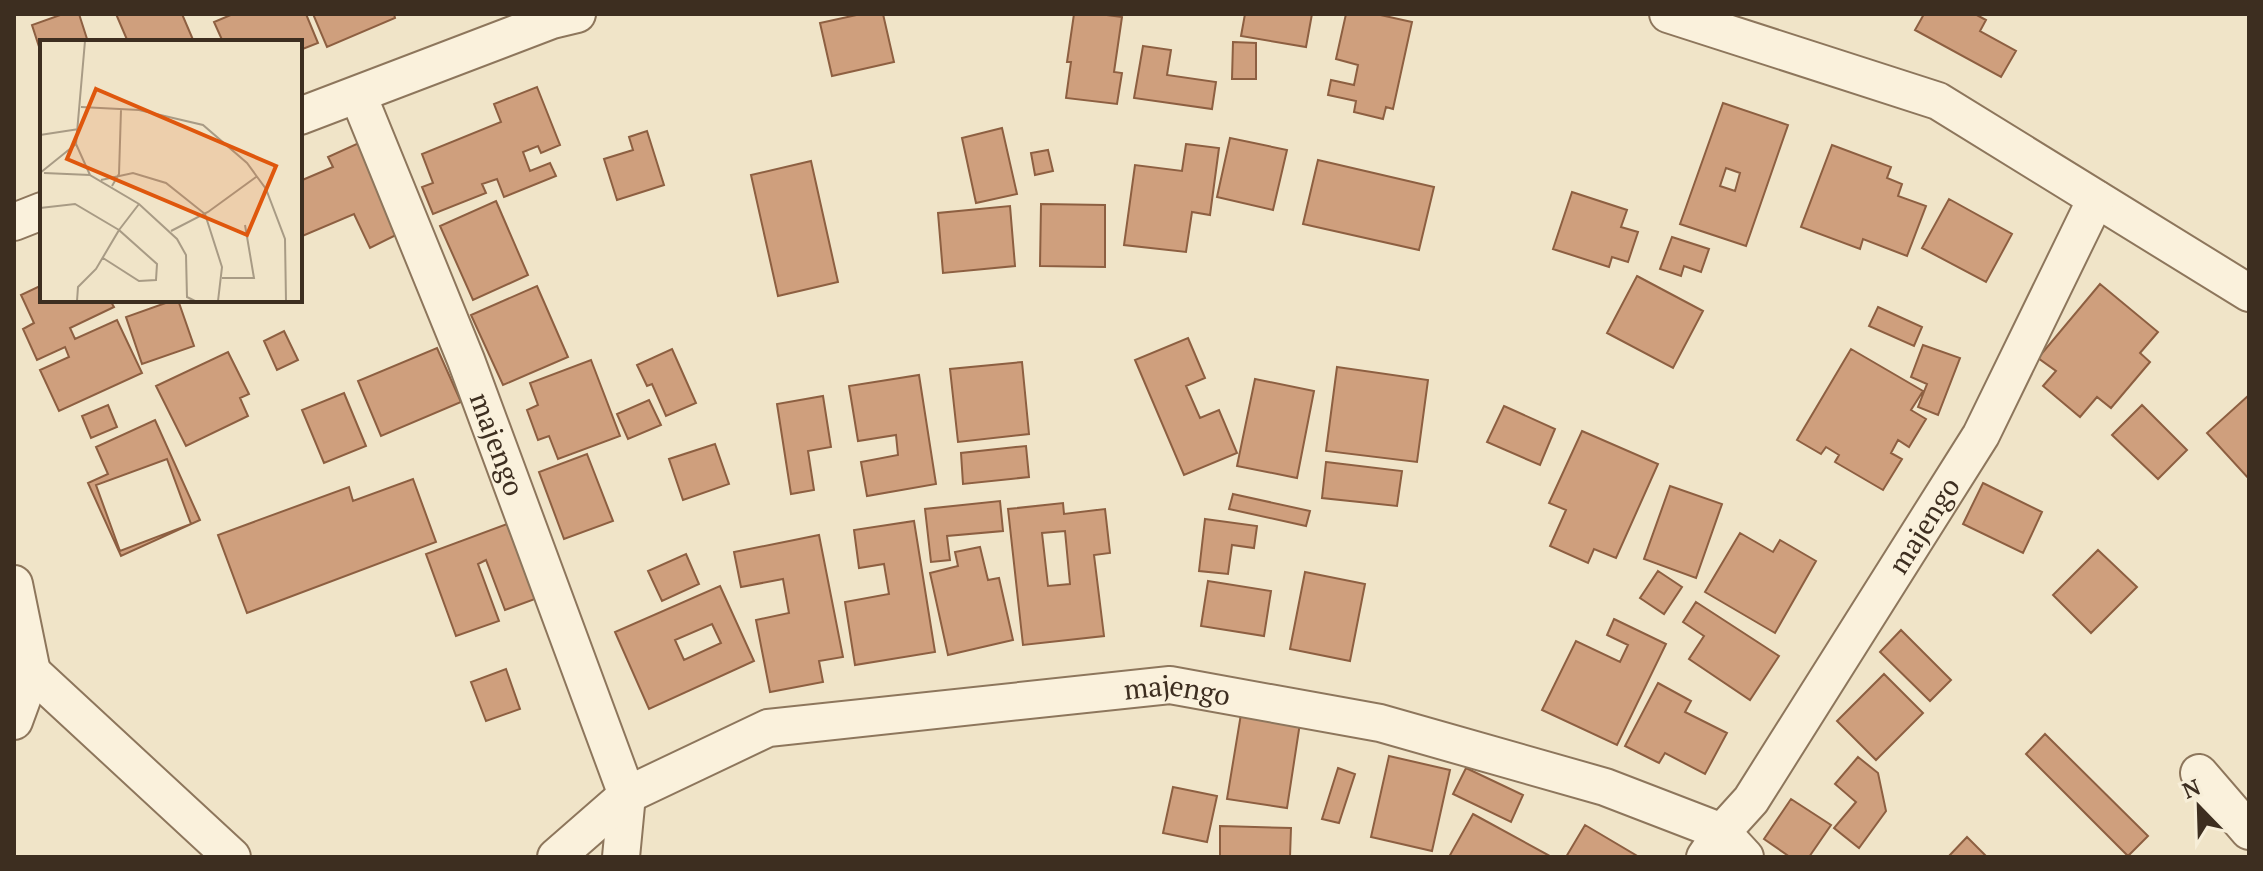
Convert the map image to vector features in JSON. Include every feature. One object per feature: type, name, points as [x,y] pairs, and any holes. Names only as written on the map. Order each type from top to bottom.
[{"type":"street","points":[[302,115],[552,20],[577,14]]},
{"type":"street","points":[[1668,14],[1938,101],[2249,293]]},
{"type":"street","name":"majengo","points":[[358,95],[466,360],[627,795],[621,857]]},
{"type":"street","name":"majengo","points":[[556,857],[627,795],[768,728],[1170,685],[1380,723],[1605,787],[1724,849],[1751,800],[1981,435],[2096,199]]},
{"type":"street","points":[[14,222],[40,212]]},
{"type":"street","points":[[14,584],[32,672],[14,721]]},
{"type":"street","points":[[32,672],[232,857]]},
{"type":"street","points":[[2199,773],[2249,831]]},
{"type":"building","points":[[63,14],[79,14],[87,40],[40,40],[40,50],[32,25]]},
{"type":"building","points":[[116,14],[182,14],[193,40],[127,40]]},
{"type":"building","points":[[233,14],[306,14],[318,43],[302,49],[302,40],[222,40],[214,22]]},
{"type":"building","points":[[313,14],[394,14],[395,18],[327,47]]},
{"type":"building","points":[[861,14],[883,14],[894,62],[832,76],[820,23]]},
{"type":"building","points":[[1074,14],[1122,17],[1114,72],[1122,73],[1117,104],[1066,98],[1071,62],[1067,62]]},
{"type":"building","points":[[1245,14],[1312,14],[1306,47],[1241,36]]},
{"type":"building","points":[[1346,14],[1376,14],[1412,22],[1393,109],[1386,107],[1383,119],[1354,112],[1356,101],[1328,95],[1331,80],[1354,85],[1358,65],[1336,59]]},
{"type":"building","points":[[1924,14],[1975,14],[1986,20],[1980,31],[2016,51],[2001,77],[1915,30]]},
{"type":"building","points":[[1233,42],[1256,43],[1256,79],[1232,79]]},
{"type":"building","points":[[1143,46],[1171,50],[1167,75],[1216,82],[1212,109],[1134,98]]},
{"type":"building","points":[[537,87],[560,145],[541,153],[538,146],[523,152],[530,171],[550,163],[556,176],[504,197],[497,179],[482,184],[486,193],[433,214],[422,187],[433,183],[422,154],[501,122],[494,104]]},
{"type":"building","points":[[1723,103],[1788,125],[1746,246],[1680,224]],"holes":[[[1726,168],[1740,173],[1735,191],[1720,186]]]},
{"type":"building","points":[[1002,128],[1017,194],[976,203],[962,138]]},
{"type":"building","points":[[647,131],[664,185],[617,200],[604,159],[633,150],[629,137]]},
{"type":"building","points":[[1230,138],[1287,150],[1273,210],[1217,197]]},
{"type":"building","points":[[361,142],[402,232],[370,248],[354,214],[302,236],[302,180],[333,167],[328,157]]},
{"type":"building","points":[[1186,144],[1219,148],[1210,215],[1192,212],[1186,252],[1124,245],[1135,165],[1182,171]]},
{"type":"building","points":[[1832,145],[1891,167],[1887,178],[1902,184],[1898,196],[1926,206],[1907,256],[1863,239],[1860,249],[1801,227]]},
{"type":"building","points":[[1048,150],[1053,171],[1035,175],[1031,153]]},
{"type":"building","points":[[1318,160],[1434,187],[1419,250],[1303,224]]},
{"type":"building","points":[[811,161],[838,282],[778,296],[751,175]]},
{"type":"building","points":[[1572,192],[1627,210],[1621,227],[1638,232],[1628,262],[1612,257],[1609,267],[1553,249]]},
{"type":"building","points":[[1949,199],[2012,234],[1986,282],[1922,248]]},
{"type":"building","points":[[496,201],[528,275],[473,300],[440,226]]},
{"type":"building","points":[[1041,204],[1105,205],[1105,267],[1040,266]]},
{"type":"building","points":[[1010,206],[1015,266],[943,273],[938,213]]},
{"type":"building","points":[[1672,237],[1709,249],[1701,272],[1684,266],[1681,276],[1660,269]]},
{"type":"building","points":[[1637,276],[1703,311],[1673,368],[1607,333]]},
{"type":"building","points":[[2100,284],[2158,332],[2140,353],[2150,362],[2111,408],[2097,397],[2080,417],[2043,386],[2056,371],[2038,358]]},
{"type":"building","points":[[40,286],[40,302],[111,302],[114,307],[70,328],[75,339],[117,320],[142,373],[59,411],[40,370],[69,357],[65,347],[37,360],[23,329],[34,323],[21,295]]},
{"type":"building","points":[[537,286],[568,357],[503,385],[471,315]]},
{"type":"building","points":[[168,302],[179,302],[194,346],[142,364],[126,317]]},
{"type":"building","points":[[1878,307],[1922,327],[1914,346],[1869,326]]},
{"type":"building","points":[[284,331],[298,360],[277,370],[264,341]]},
{"type":"building","points":[[1188,338],[1205,378],[1186,386],[1200,418],[1219,410],[1237,453],[1184,475],[1135,360]]},
{"type":"building","points":[[1923,345],[1960,358],[1938,415],[1918,407],[1927,384],[1911,377]]},
{"type":"building","points":[[437,348],[461,402],[381,436],[358,381]]},
{"type":"building","points":[[672,349],[696,403],[666,416],[652,384],[647,386],[637,365]]},
{"type":"building","points":[[1851,349],[1923,391],[1911,410],[1926,419],[1909,447],[1898,440],[1891,453],[1902,459],[1883,490],[1835,462],[1839,455],[1826,447],[1821,454],[1797,440]]},
{"type":"building","points":[[228,352],[249,394],[240,398],[248,416],[186,446],[156,386]]},
{"type":"building","points":[[591,360],[620,436],[558,459],[549,436],[538,440],[527,410],[538,405],[530,383]]},
{"type":"building","points":[[1022,362],[1029,434],[958,442],[950,369]]},
{"type":"building","points":[[1337,367],[1428,380],[1417,462],[1326,451]]},
{"type":"building","points":[[919,375],[936,484],[867,496],[861,462],[898,455],[896,435],[858,441],[849,386]]},
{"type":"building","points":[[1255,379],[1314,391],[1297,478],[1237,466]]},
{"type":"building","points":[[344,393],[366,446],[324,463],[302,410]]},
{"type":"building","points":[[2249,395],[2249,479],[2207,433]]},
{"type":"building","points":[[823,396],[831,447],[808,451],[814,490],[791,494],[777,404]]},
{"type":"building","points":[[649,400],[661,425],[628,439],[617,414]]},
{"type":"building","points":[[108,405],[117,427],[91,438],[82,416]]},
{"type":"building","points":[[2142,405],[2187,450],[2158,479],[2112,435]]},
{"type":"building","points":[[1504,406],[1555,429],[1540,465],[1487,442]]},
{"type":"building","points":[[155,420],[200,520],[121,556],[88,483],[108,474],[96,447]]},
{"type":"building","points":[[1582,431],[1658,464],[1616,558],[1594,549],[1588,563],[1550,546],[1566,510],[1549,503]]},
{"type":"building","points":[[715,444],[729,484],[683,500],[669,459]]},
{"type":"building","points":[[1026,446],[1029,477],[963,484],[961,453]]},
{"type":"building","points":[[587,454],[613,521],[564,539],[539,472]]},
{"type":"building","points":[[167,459],[191,524],[120,551],[96,485]]},
{"type":"building","points":[[1326,462],[1402,471],[1397,506],[1322,498]]},
{"type":"building","points":[[413,479],[436,542],[247,613],[218,535],[349,487],[353,501]]},
{"type":"building","points":[[1983,483],[2042,512],[2023,553],[1963,524]]},
{"type":"building","points":[[1670,486],[1722,504],[1696,578],[1644,559]]},
{"type":"building","points":[[1233,494],[1310,511],[1306,526],[1229,509]]},
{"type":"building","points":[[1000,501],[1003,531],[947,536],[950,560],[931,562],[925,509]]},
{"type":"building","points":[[1063,503],[1064,514],[1105,509],[1110,553],[1094,555],[1104,636],[1023,645],[1008,509]],"holes":[[[1065,531],[1070,584],[1048,586],[1042,533]]]},
{"type":"building","points":[[1205,519],[1257,526],[1254,548],[1232,545],[1228,574],[1199,571]]},
{"type":"building","points":[[914,521],[935,652],[855,665],[845,602],[889,594],[884,564],[859,568],[854,530]]},
{"type":"building","points":[[507,524],[535,599],[505,610],[486,560],[478,564],[499,621],[456,636],[426,554]]},
{"type":"building","points":[[1740,533],[1773,552],[1780,540],[1816,561],[1775,633],[1705,592]]},
{"type":"building","points":[[819,535],[843,657],[819,661],[823,682],[770,692],[756,620],[789,613],[783,579],[741,587],[734,552]]},
{"type":"building","points":[[980,547],[988,580],[999,578],[1013,640],[948,655],[930,573],[958,566],[955,552]]},
{"type":"building","points":[[2098,550],[2137,587],[2091,633],[2053,595]]},
{"type":"building","points":[[686,554],[699,584],[662,601],[648,571]]},
{"type":"building","points":[[1658,571],[1682,587],[1664,614],[1640,598]]},
{"type":"building","points":[[1305,572],[1365,584],[1350,661],[1290,649]]},
{"type":"building","points":[[1208,581],[1271,591],[1264,636],[1201,626]]},
{"type":"building","points":[[720,586],[754,661],[649,709],[615,632]],"holes":[[[712,624],[721,643],[684,660],[675,640]]]},
{"type":"building","points":[[1696,602],[1779,656],[1750,700],[1689,659],[1704,636],[1683,622]]},
{"type":"building","points":[[1614,619],[1666,644],[1617,745],[1542,710],[1576,641],[1620,662],[1628,645],[1607,635]]},
{"type":"building","points":[[1901,630],[1951,680],[1930,701],[1880,652]]},
{"type":"building","points":[[506,669],[520,709],[486,721],[471,682]]},
{"type":"building","points":[[1884,674],[1923,713],[1876,760],[1837,721]]},
{"type":"building","points":[[1658,683],[1691,701],[1685,712],[1727,733],[1705,774],[1665,753],[1659,763],[1625,746]]},
{"type":"building","points":[[1241,714],[1300,723],[1287,808],[1227,799]]},
{"type":"building","points":[[2045,734],[2148,836],[2128,856],[2026,754]]},
{"type":"building","points":[[1389,756],[1450,770],[1432,851],[1371,837]]},
{"type":"building","points":[[1858,757],[1878,773],[1886,811],[1859,848],[1834,828],[1856,802],[1835,784]]},
{"type":"building","points":[[1338,768],[1355,774],[1339,823],[1322,819]]},
{"type":"building","points":[[1466,768],[1523,795],[1511,822],[1453,794]]},
{"type":"building","points":[[1173,787],[1217,796],[1207,842],[1163,833]]},
{"type":"building","points":[[1791,799],[1831,825],[1809,857],[1790,857],[1764,839]]},
{"type":"building","points":[[1473,814],[1550,856],[1449,857]]},
{"type":"building","points":[[1585,825],[1639,857],[1566,857]]},
{"type":"building","points":[[1220,826],[1291,828],[1290,857],[1220,857]]},
{"type":"building","points":[[1967,837],[1987,857],[1948,857]]}]
